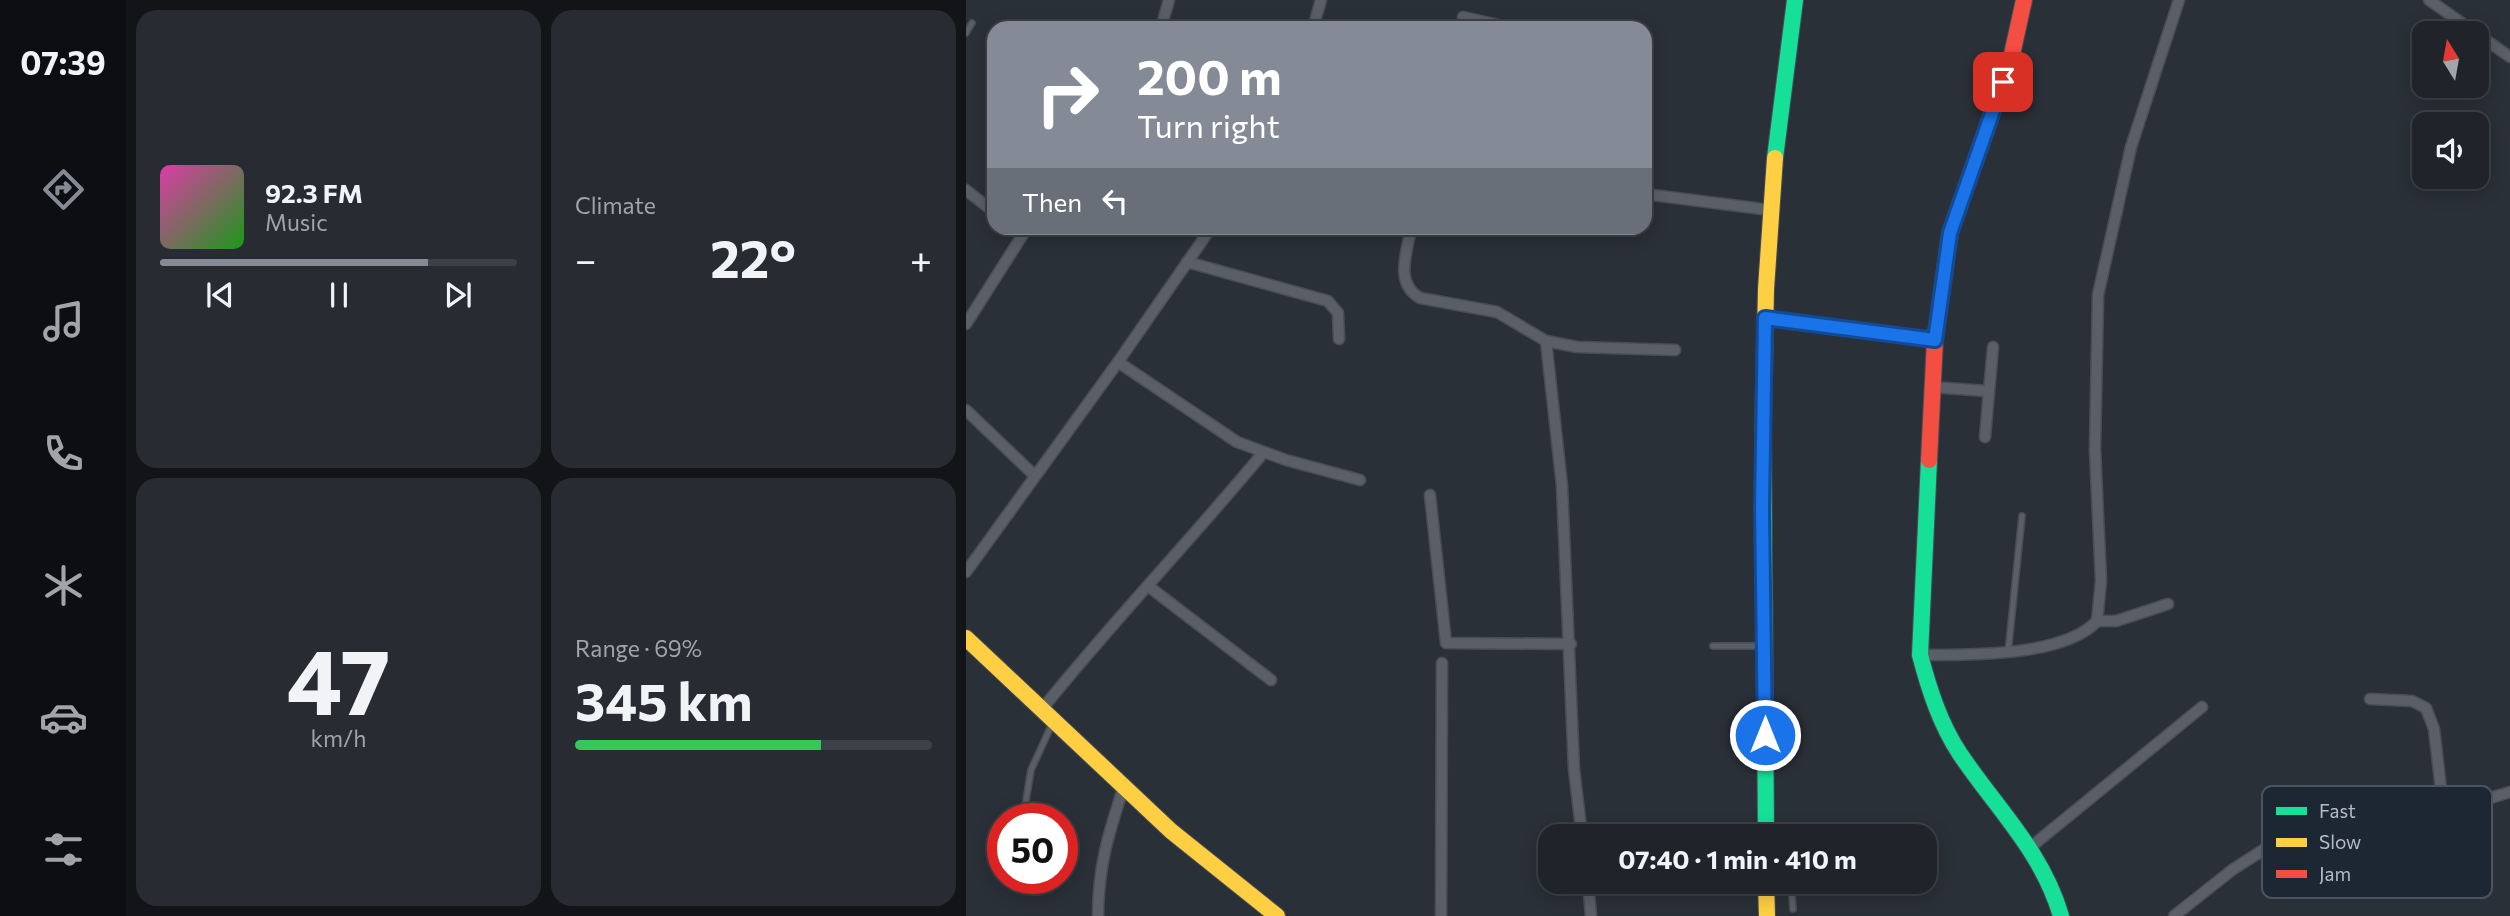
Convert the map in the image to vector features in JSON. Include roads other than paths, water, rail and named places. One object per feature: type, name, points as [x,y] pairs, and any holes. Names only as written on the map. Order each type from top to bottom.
[{"type":"street","points":[[1163,21],[1169,0]]},
{"type":"street","points":[[1315,21],[1321,0]]},
{"type":"street","points":[[1766,824],[1762,508],[1765,318],[1770,210],[1796,0]]},
{"type":"street","points":[[2024,0],[2011,59],[1950,233],[1935,340],[1920,655],[1928,689],[1959,753],[2032,846],[2049,876],[2061,916]]},
{"type":"street","points":[[2097,621],[2101,581],[2095,449],[2098,295],[2131,147],[2179,0]]},
{"type":"street","points":[[2429,0],[2510,57]]},
{"type":"street","points":[[1463,17],[1481,21]]},
{"type":"street","points":[[966,190],[987,206]]},
{"type":"street","points":[[1652,195],[1770,210]]},
{"type":"street","points":[[966,324],[1018,235]]},
{"type":"street","points":[[966,572],[1206,235]]},
{"type":"street","points":[[1410,235],[1403,272],[1410,292],[1420,298],[1497,312],[1546,341],[1577,347],[1675,350]]},
{"type":"street","points":[[1187,262],[1328,301],[1338,313],[1339,339]]},
{"type":"street","points":[[1765,318],[1935,340]]},
{"type":"street","points":[[1546,341],[1562,486],[1571,643],[1574,769],[1581,824]]},
{"type":"street","points":[[1985,437],[1993,347]]},
{"type":"street","points":[[1118,362],[1237,442],[1263,453],[1360,480]]},
{"type":"street","points":[[1932,387],[1987,391]]},
{"type":"street","points":[[966,410],[1034,475]]},
{"type":"street","points":[[1049,713],[1092,647],[1149,586],[1263,453]]},
{"type":"street","points":[[1430,495],[1446,642],[1571,643]]},
{"type":"street","points":[[1149,586],[1271,680]]},
{"type":"street","points":[[1920,655],[2008,653],[2078,637],[2097,621],[2116,621],[2168,604]]},
{"type":"street","points":[[966,638],[1203,858],[1277,916]]},
{"type":"street","points":[[1441,663],[1441,916]]},
{"type":"street","points":[[2370,699],[2413,702],[2426,708],[2434,729],[2441,786]]},
{"type":"street","points":[[2032,846],[2202,707]]},
{"type":"street","points":[[1098,916],[1098,880],[1106,839],[1124,786]]},
{"type":"street","points":[[2492,797],[2510,792]]},
{"type":"street","points":[[2174,916],[2232,870],[2262,851]]},
{"type":"street","points":[[1589,894],[1591,916]]},
{"type":"street","points":[[1766,894],[1767,916]]},
{"type":"lane","points":[[966,33],[972,23]]},
{"type":"lane","points":[[2008,653],[2022,516]]},
{"type":"lane","points":[[1713,646],[1765,646]]},
{"type":"lane","points":[[1026,803],[1031,770],[1049,713]]},
{"type":"lane","points":[[1792,894],[1793,909]]}]
